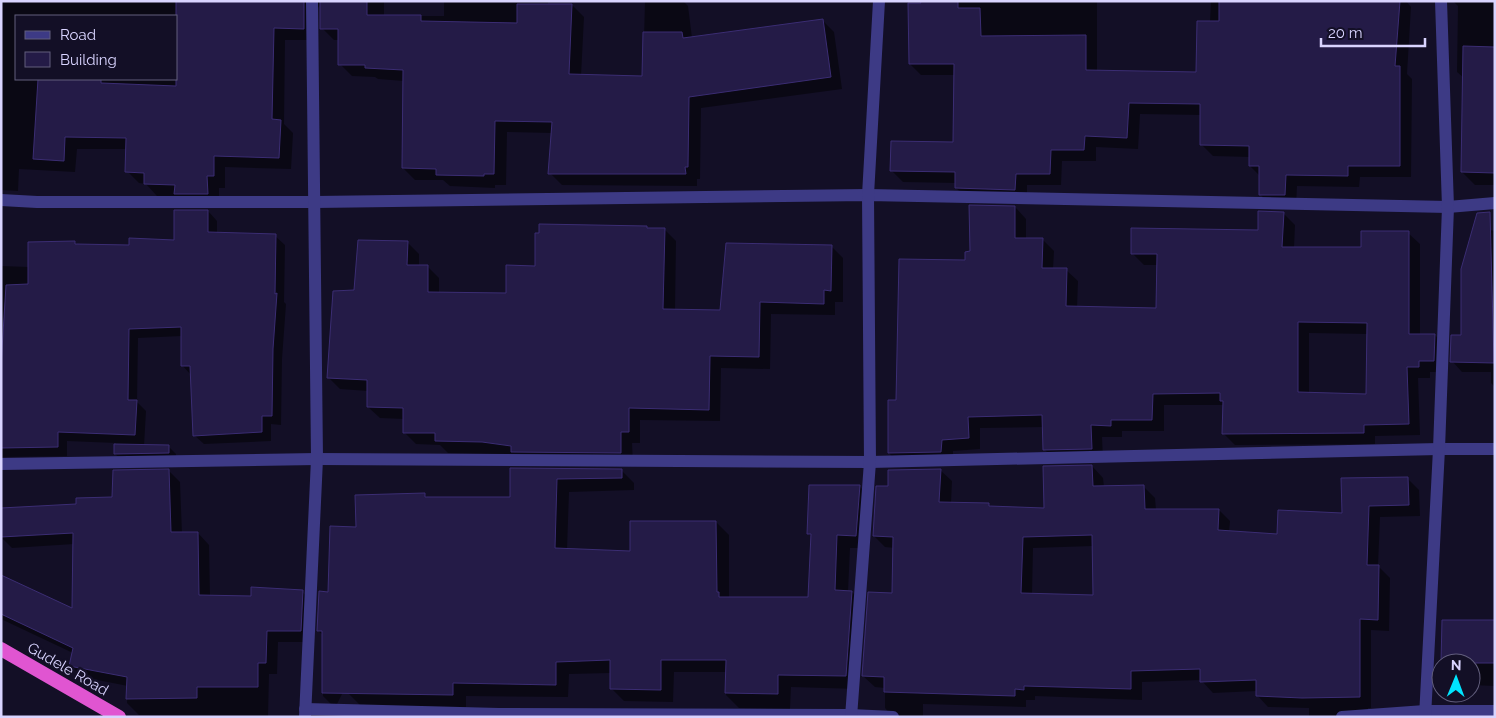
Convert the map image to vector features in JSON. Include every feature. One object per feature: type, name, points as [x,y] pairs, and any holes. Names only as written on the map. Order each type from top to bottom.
[{"type":"highway","name":"Gudele Road","points":[[1,649],[119,717]]},
{"type":"street","points":[[312,1],[317,459],[305,713],[893,717]]},
{"type":"street","points":[[851,716],[870,462],[868,195],[879,1]]},
{"type":"street","points":[[1425,714],[1439,449],[1448,207],[1441,1]]},
{"type":"street","points":[[1,200],[37,202],[315,202],[868,195],[1448,207],[1495,203]]},
{"type":"street","points":[[1,464],[317,459],[870,462],[1439,449],[1495,450]]},
{"type":"street","points":[[1342,717],[1495,711]]},
{"type":"building","points":[[176,1],[304,1],[304,29],[274,28],[272,119],[281,120],[279,158],[214,156],[214,176],[207,176],[208,194],[174,194],[175,185],[144,184],[144,173],[125,172],[126,138],[65,137],[64,161],[33,159],[38,80],[101,80],[101,83],[176,86],[176,80],[178,80],[178,15],[176,15]]},
{"type":"building","points":[[320,1],[367,1],[367,15],[421,15],[421,21],[517,23],[517,4],[572,4],[569,74],[642,76],[643,32],[682,32],[683,38],[823,19],[831,77],[689,97],[688,167],[685,167],[686,174],[548,174],[552,122],[495,121],[494,174],[484,174],[484,176],[436,175],[436,169],[402,168],[403,70],[365,68],[365,65],[338,65],[338,29],[320,29]]},
{"type":"building","points":[[920,1],[958,1],[958,8],[980,8],[981,36],[1086,35],[1086,70],[1196,72],[1197,21],[1219,21],[1219,1],[1400,1],[1395,66],[1400,66],[1400,166],[1348,166],[1348,176],[1286,175],[1285,195],[1259,195],[1259,166],[1249,166],[1249,146],[1200,145],[1200,104],[1129,103],[1127,138],[1085,136],[1084,150],[1051,150],[1050,174],[1016,174],[1015,190],[955,188],[955,172],[890,171],[891,141],[953,142],[954,64],[909,64],[908,3],[921,3]]},
{"type":"building","points":[[1463,46],[1495,47],[1495,173],[1461,172]]},
{"type":"building","points":[[969,205],[1015,206],[1015,238],[1043,238],[1042,268],[1067,268],[1066,306],[1156,308],[1157,254],[1131,254],[1131,228],[1258,230],[1258,211],[1284,212],[1282,247],[1361,247],[1361,231],[1409,231],[1409,334],[1435,334],[1434,361],[1419,361],[1419,367],[1407,367],[1409,424],[1364,425],[1364,433],[1222,434],[1223,401],[1220,401],[1220,393],[1153,394],[1152,420],[1111,420],[1111,426],[1091,425],[1092,449],[1043,450],[1042,415],[968,417],[969,438],[942,440],[941,452],[888,453],[888,400],[896,400],[899,259],[965,260],[965,252],[970,251]],"holes":[[[1298,322],[1367,323],[1366,394],[1298,392]]]},
{"type":"building","points":[[174,210],[208,210],[208,232],[276,234],[275,294],[277,293],[273,349],[272,416],[262,416],[262,432],[193,436],[190,366],[181,366],[181,327],[129,329],[128,400],[137,400],[135,435],[58,432],[58,447],[1,448],[1,366],[6,285],[28,284],[28,242],[75,241],[75,244],[129,245],[129,238],[174,240]]},
{"type":"building","points":[[1490,212],[1494,363],[1450,362],[1451,335],[1461,335],[1461,269],[1477,213]]},
{"type":"building","points":[[539,224],[665,228],[663,309],[720,310],[726,243],[832,245],[831,291],[824,290],[824,304],[760,302],[759,357],[710,356],[709,410],[629,408],[629,432],[621,432],[621,453],[511,452],[511,446],[482,442],[435,441],[435,433],[403,433],[403,408],[367,407],[367,380],[327,378],[333,291],[354,290],[358,240],[408,241],[407,265],[428,265],[428,292],[506,293],[506,265],[535,266],[535,233],[539,233]]},
{"type":"building","points":[[114,444],[169,445],[169,453],[114,454]]},
{"type":"building","points":[[1092,465],[1093,486],[1144,485],[1145,509],[1219,509],[1218,530],[1277,534],[1278,510],[1342,513],[1341,478],[1408,477],[1409,505],[1369,506],[1367,565],[1379,565],[1378,620],[1360,619],[1360,697],[1302,698],[1256,696],[1256,680],[1200,682],[1200,669],[1131,671],[1131,689],[1024,686],[1024,690],[1015,689],[1015,696],[884,692],[884,677],[862,676],[868,592],[892,593],[893,537],[873,536],[876,486],[888,486],[888,470],[941,469],[939,502],[989,503],[989,506],[1044,508],[1043,466]],"holes":[[[1092,535],[1093,595],[1021,593],[1023,537]]]},
{"type":"building","points":[[510,468],[622,469],[622,478],[557,479],[555,548],[630,551],[630,521],[716,521],[717,592],[719,592],[719,597],[808,597],[811,534],[807,534],[809,485],[860,485],[856,536],[837,535],[835,590],[852,591],[846,676],[778,675],[778,694],[725,693],[726,660],[661,660],[661,690],[610,689],[610,660],[556,662],[556,685],[453,683],[453,695],[322,693],[322,631],[317,631],[319,591],[328,592],[330,526],[356,527],[355,495],[425,493],[425,497],[510,497]]},
{"type":"building","points":[[169,469],[171,532],[198,532],[199,595],[251,596],[251,587],[303,590],[301,631],[267,631],[266,663],[258,663],[258,687],[197,687],[197,698],[126,699],[127,677],[69,666],[73,648],[1,614],[1,575],[72,608],[73,533],[1,537],[1,508],[76,504],[76,498],[112,497],[113,470]]},
{"type":"building","points":[[1442,620],[1495,620],[1495,663],[1481,663],[1481,653],[1441,653]]}]
